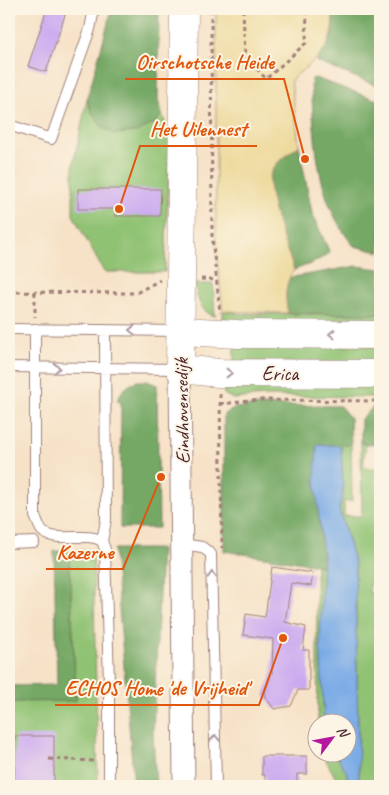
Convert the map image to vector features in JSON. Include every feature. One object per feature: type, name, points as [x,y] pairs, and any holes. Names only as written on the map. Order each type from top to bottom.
[{"type":"street","name":"Eindhovensedijk","points":[[184,9],[180,369],[184,786]]},
{"type":"street","name":"Erica","points":[[181,331],[380,334]]},
{"type":"street","name":"Erica","points":[[180,369],[219,373],[380,374]]},
{"type":"lane","points":[[9,125],[51,139],[90,29],[94,9]]},
{"type":"lane","points":[[9,329],[181,331]]},
{"type":"lane","points":[[35,329],[35,516],[41,530],[51,536],[94,537],[102,541]]},
{"type":"lane","points":[[105,330],[106,520],[102,541],[105,550],[106,568],[109,786]]},
{"type":"lane","points":[[9,367],[180,369]]},
{"type":"lane","points":[[9,543],[34,546],[41,530]]},
{"type":"lane","points":[[182,544],[202,547],[211,554],[216,786]]},
{"type":"path","points":[[211,9],[212,236],[219,333]]},
{"type":"path","points":[[243,9],[246,55],[266,79],[306,42],[307,9]]},
{"type":"path","points":[[9,292],[132,293],[138,292],[163,279],[216,280]]},
{"type":"path","points":[[35,292],[35,329]]},
{"type":"path","name":"Eindhovensedijk","points":[[219,373],[222,533]]},
{"type":"path","name":"Erica","points":[[220,404],[260,400],[380,402]]},
{"type":"path","points":[[48,759],[109,761]]},
{"type":"green space","points":[[112,9],[159,9],[158,100],[162,114],[155,123],[136,132],[114,134],[102,127],[91,111],[87,99]]},
{"type":"green space","points":[[333,9],[380,9],[380,87],[317,62],[316,59],[326,47],[331,37]]},
{"type":"green space","points":[[315,78],[380,101],[380,252],[354,246],[331,210],[324,190],[316,148],[311,84],[312,79]]},
{"type":"green space","points":[[87,99],[91,111],[114,134],[146,127],[162,114],[170,137],[165,272],[104,272],[73,215],[73,165]]},
{"type":"green space","points":[[299,146],[312,213],[330,253],[313,263],[294,270],[273,206],[269,181],[276,165]]},
{"type":"green space","points":[[357,266],[380,269],[380,314],[288,313],[285,303],[288,278]]},
{"type":"green space","points":[[195,284],[213,284],[215,316],[206,311],[200,304]]},
{"type":"green space","points":[[223,311],[243,314],[380,314],[380,326],[223,322]]},
{"type":"green space","points":[[234,345],[380,346],[380,363],[234,362]]},
{"type":"green space","points":[[137,381],[147,381],[157,385],[159,528],[120,528],[121,402],[117,401],[125,389]]},
{"type":"green space","points":[[380,383],[380,397],[264,396],[233,399],[224,394],[223,386]]},
{"type":"green space","points":[[259,405],[340,406],[350,418],[351,444],[341,446],[317,444],[323,566],[224,551],[224,414],[236,408]]},
{"type":"green space","points":[[373,407],[380,407],[380,445],[361,443],[361,419]]},
{"type":"green space","points":[[361,443],[366,444],[363,467],[380,469],[380,492],[369,593],[380,595],[380,786],[359,786],[355,564],[339,509],[343,494],[341,446],[351,444],[352,501],[344,501],[344,516],[362,516]]},
{"type":"green space","points":[[114,549],[161,549],[153,734],[156,786],[134,786]]},
{"type":"green space","points":[[93,550],[98,786],[9,786],[9,702],[76,700],[69,551]]},
{"type":"green space","points":[[54,551],[69,551],[76,701],[9,702],[9,686],[57,685]]},
{"type":"green space","points":[[316,565],[323,566],[320,642],[324,712],[318,712]]},
{"type":"green space","points":[[327,762],[340,762],[347,773],[347,786],[340,786]]},
{"type":"sand","points":[[216,9],[333,9],[331,34],[324,50],[291,80],[299,146],[276,165],[269,181],[273,206],[294,270],[286,290],[288,313],[223,311],[216,246]]},
{"type":"water","points":[[317,444],[341,446],[343,494],[339,509],[355,564],[359,786],[347,786],[347,773],[340,762],[356,762],[356,712],[324,712],[320,642],[323,555],[315,479]]},
{"type":"building","points":[[47,9],[67,9],[46,72],[28,66]]},
{"type":"building","points":[[78,189],[161,189],[160,216],[115,216],[115,209],[78,209]]},
{"type":"building","points":[[272,567],[313,573],[311,586],[291,583],[285,622],[306,627],[303,650],[309,650],[309,690],[298,690],[291,706],[274,709],[264,695],[272,673],[273,639],[243,635],[246,614],[265,617]]},
{"type":"building","points":[[15,736],[54,736],[54,786],[14,786]]},
{"type":"building","points":[[262,756],[306,756],[307,774],[297,774],[297,786],[265,786],[265,775],[262,775]]},
{"type":"place","name":"Oirschotsche Heide","points":[[305,159]]},
{"type":"place","name":"Het Uilennest","points":[[119,209]]},
{"type":"place","name":"Kazerne","points":[[161,477]]},
{"type":"place","name":"ECHOS Home 'de Vrijheid'","points":[[283,638]]}]
